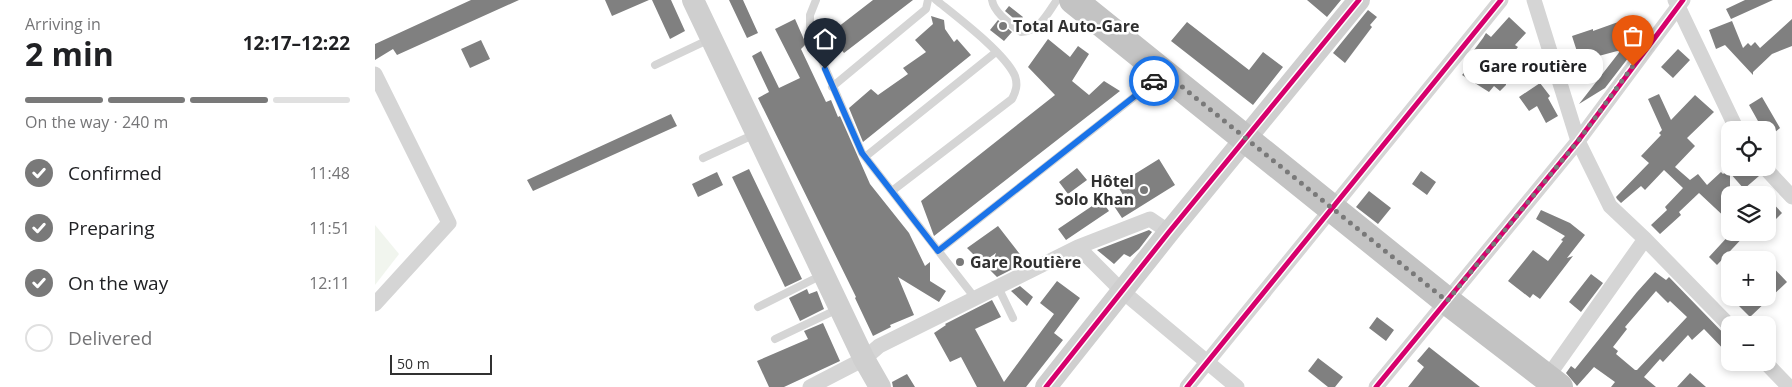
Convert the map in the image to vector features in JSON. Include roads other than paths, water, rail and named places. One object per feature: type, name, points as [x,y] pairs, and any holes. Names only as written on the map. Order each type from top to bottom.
[{"type":"highway","points":[[1073,0],[1549,383]]},
{"type":"street","points":[[693,0],[864,359],[880,387]]},
{"type":"street","points":[[1046,387],[1245,138],[1359,0]]},
{"type":"street","points":[[1187,387],[1501,0]]},
{"type":"street","points":[[1534,0],[1578,141],[1610,206],[1721,317]]},
{"type":"street","points":[[1376,387],[1578,141],[1678,2],[1733,121]]},
{"type":"street","points":[[375,74],[449,224],[375,304]]},
{"type":"street","points":[[1772,176],[1792,197]]},
{"type":"street","points":[[810,387],[864,359],[879,346],[1078,247],[1150,219],[1169,232]]},
{"type":"street","points":[[1549,383],[1645,239]]},
{"type":"street","points":[[1078,247],[1122,291],[1237,387]]},
{"type":"street","points":[[1774,371],[1789,387]]},
{"type":"lane","points":[[816,0],[810,15],[810,33],[865,157],[975,298]]},
{"type":"lane","points":[[832,86],[926,9],[928,0]]},
{"type":"lane","points":[[892,191],[1012,99],[1017,89],[1016,78],[996,52],[936,0]]},
{"type":"lane","points":[[992,0],[991,2],[996,10],[1021,32],[1029,32],[1037,28],[1057,0]]},
{"type":"lane","points":[[655,65],[711,38]]},
{"type":"lane","points":[[865,157],[996,52]]},
{"type":"lane","points":[[938,251],[1165,73]]},
{"type":"lane","points":[[703,158],[757,133]]},
{"type":"lane","points":[[758,307],[824,274]]},
{"type":"lane","points":[[997,287],[1013,318]]},
{"type":"lane","points":[[775,340],[840,308]]},
{"type":"place","name":"Total Auto-Gare","points":[[1003,26]]},
{"type":"place","name":"Gare routière","points":[[1633,66]]},
{"type":"place","name":"Hôtel Solo Khan","points":[[1144,190]]},
{"type":"place","name":"Gare Routière","points":[[960,262]]}]
